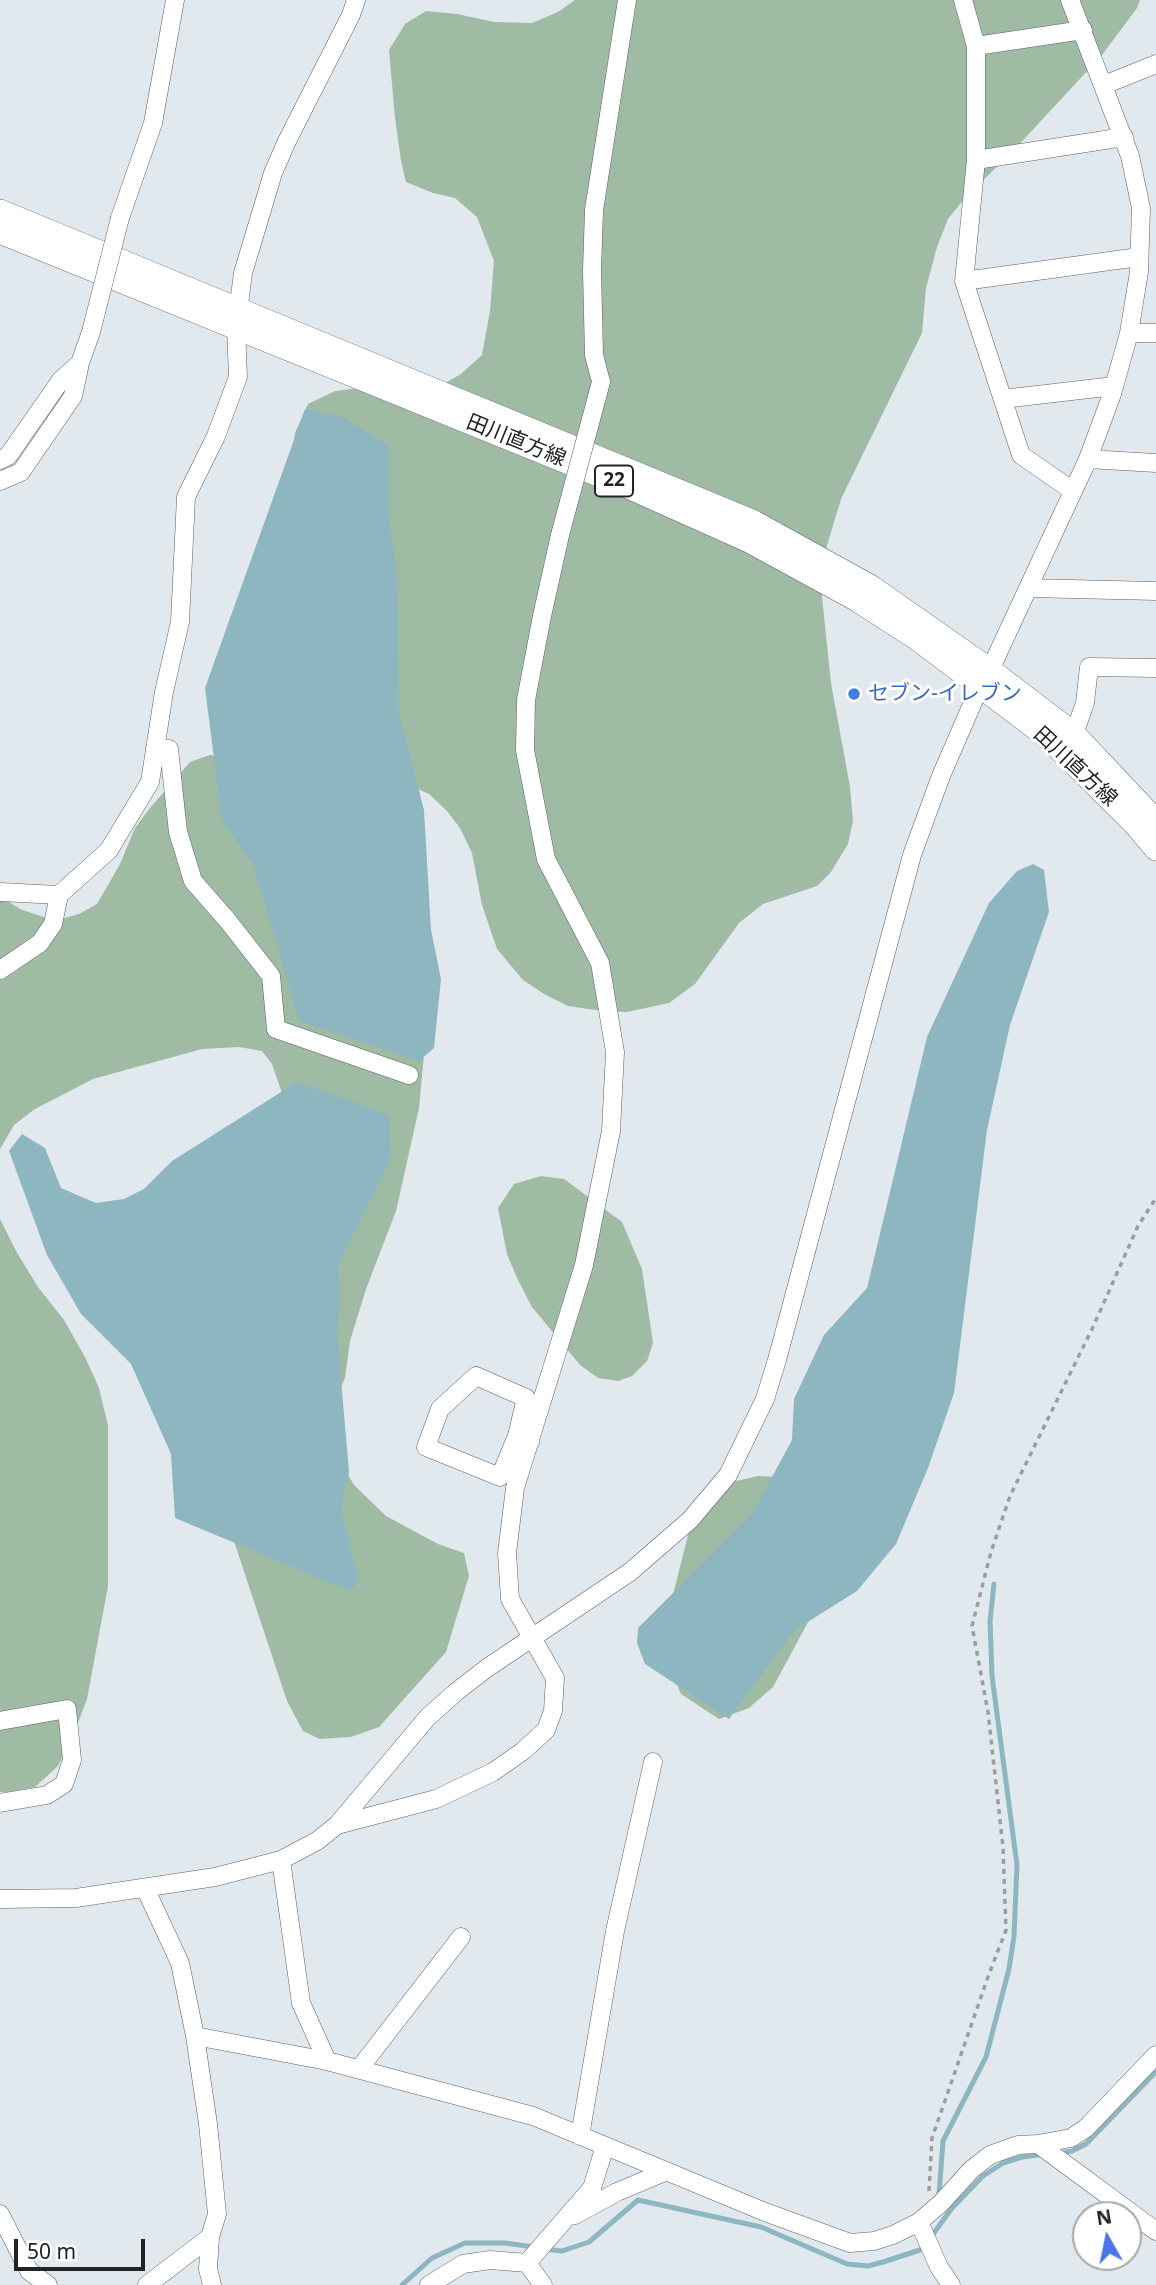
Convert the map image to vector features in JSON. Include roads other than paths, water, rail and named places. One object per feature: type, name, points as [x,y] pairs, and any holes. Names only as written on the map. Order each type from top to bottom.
[{"type":"main road","name":"田川直方線","points":[[0,211],[238,318]]},
{"type":"main road","name":"田川直方線","points":[[0,232],[238,318],[754,522],[870,586],[985,678],[1134,823],[1156,849]]},
{"type":"main road","name":"田川直方線","points":[[985,678],[1074,734],[1156,821]]},
{"type":"street","points":[[0,481],[20,472],[73,396],[120,218],[153,123],[175,0]]},
{"type":"street","points":[[0,970],[40,943],[53,924],[59,895],[108,850],[150,782],[164,692],[180,622],[186,497],[216,436],[238,377],[238,318],[243,273],[274,173],[287,141],[351,15],[356,0]]},
{"type":"street","points":[[337,1825],[436,1799],[494,1772],[546,1730],[553,1710],[555,1678],[510,1599],[507,1553],[524,1439],[526,1398],[476,1376],[440,1409],[426,1447],[500,1477],[524,1439],[584,1265],[611,1131],[615,1052],[600,963],[546,859],[525,750],[526,700],[560,535],[601,382],[594,355],[594,210],[627,0]]},
{"type":"street","points":[[963,0],[976,46],[976,160],[964,281],[1021,455],[1073,491]]},
{"type":"street","points":[[0,1899],[76,1898],[215,1877],[281,1860],[317,1841],[337,1825],[427,1717],[466,1684],[630,1573],[691,1520],[728,1475],[765,1399],[777,1360],[912,855],[941,776],[1088,459],[1114,386],[1129,333],[1148,207],[1124,137],[1070,0]]},
{"type":"street","points":[[976,46],[1083,30]]},
{"type":"street","points":[[1104,85],[1156,64]]},
{"type":"street","points":[[976,160],[1124,137]]},
{"type":"street","points":[[964,281],[1139,257]]},
{"type":"street","points":[[1129,333],[1156,333]]},
{"type":"street","points":[[0,460],[8,456],[61,380],[80,363]]},
{"type":"street","points":[[1003,399],[1114,386]]},
{"type":"street","points":[[1088,459],[1156,463]]},
{"type":"street","points":[[1028,588],[1156,591]]},
{"type":"street","points":[[1074,734],[1085,703],[1089,667],[1156,668]]},
{"type":"street","points":[[155,748],[169,749],[178,832],[193,881],[271,976],[276,1030],[409,1075]]},
{"type":"street","points":[[0,892],[59,895]]},
{"type":"street","points":[[0,1721],[66,1709],[72,1760],[64,1784],[47,1795],[0,1803]]},
{"type":"street","points":[[580,2136],[615,1931],[653,1762]]},
{"type":"street","points":[[281,1860],[301,2003],[327,2061]]},
{"type":"street","points":[[145,1888],[180,1963],[195,2036],[208,2124],[216,2214],[210,2237],[208,2269],[212,2285]]},
{"type":"street","points":[[359,2070],[461,1937]]},
{"type":"street","points":[[195,2036],[327,2061],[533,2116],[765,2212],[850,2243],[874,2241],[923,2222],[971,2170],[990,2155],[1018,2145],[1071,2138],[1086,2128],[1156,2055]]},
{"type":"street","points":[[1038,2144],[1156,2231]]},
{"type":"street","points":[[429,2285],[463,2263],[529,2260],[592,2188],[605,2146]]},
{"type":"street","points":[[563,2222],[617,2192],[667,2171]]},
{"type":"street","points":[[0,2214],[29,2272],[48,2285]]},
{"type":"street","points":[[923,2222],[933,2253],[951,2285]]},
{"type":"street","points":[[147,2285],[210,2237]]},
{"type":"street","points":[[529,2260],[542,2285]]},
{"type":"water","points":[[305,409],[342,417],[389,445],[389,520],[397,572],[399,714],[424,810],[431,930],[441,979],[434,1048],[419,1061],[299,1021],[254,867],[222,820],[205,688]]},
{"type":"water","points":[[1033,864],[1044,870],[1049,912],[1010,1025],[987,1130],[954,1393],[928,1468],[896,1544],[857,1591],[795,1630],[729,1719],[645,1664],[637,1643],[638,1628],[752,1514],[792,1440],[794,1399],[824,1335],[867,1288],[927,1037],[989,903],[1017,871]]},
{"type":"water","points":[[297,1082],[389,1115],[391,1159],[338,1265],[340,1299],[337,1332],[349,1472],[341,1510],[359,1580],[350,1591],[175,1518],[171,1454],[131,1364],[81,1314],[47,1255],[9,1151],[22,1134],[45,1148],[61,1188],[96,1203],[124,1199],[144,1189],[172,1161]]},
{"type":"waterway","points":[[939,2195],[943,2141],[986,2057],[1009,1969],[1014,1936],[1017,1865],[992,1676],[990,1621],[994,1584]]},
{"type":"waterway","points":[[1059,2153],[1072,2151],[1086,2144],[1156,2072]]},
{"type":"waterway","points":[[931,2237],[952,2208],[983,2176],[1003,2163],[1045,2154]]},
{"type":"waterway","points":[[544,2249],[562,2251],[589,2242],[638,2200],[761,2227],[847,2264],[868,2266],[920,2250],[925,2245]]},
{"type":"waterway","points":[[402,2285],[432,2258],[465,2243],[505,2243],[534,2247]]},
{"type":"place","name":"セブン-イレブン","points":[[854,694]]}]
